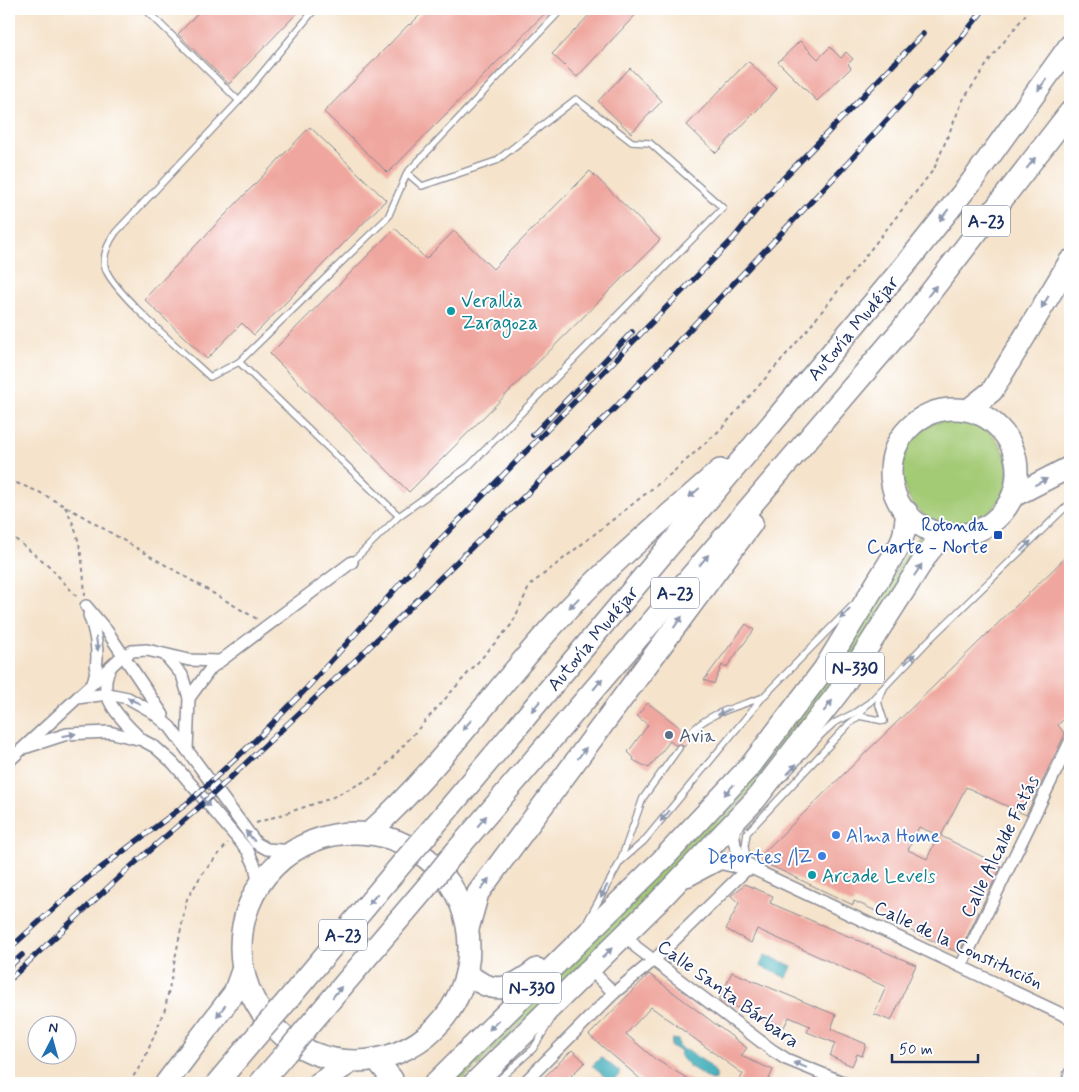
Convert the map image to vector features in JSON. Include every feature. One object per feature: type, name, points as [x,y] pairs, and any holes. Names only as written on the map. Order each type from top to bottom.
[{"type":"highway","name":"Autovía Mudéjar","points":[[217,1083],[782,414],[972,181],[1070,46]]},
{"type":"highway","name":"Autovía Mudéjar","points":[[260,1083],[902,330],[1070,112]]},
{"type":"highway","points":[[968,410],[992,391],[1070,260]]},
{"type":"highway","points":[[468,929],[478,893],[789,473],[834,420],[902,330]]},
{"type":"highway","points":[[950,409],[968,410],[983,415],[996,424],[1014,450],[1017,481],[1012,496],[999,516],[985,526],[968,533],[950,534],[934,531],[919,524],[897,498],[892,481],[892,464],[896,447],[905,432],[918,420],[933,412],[950,409]]},
{"type":"highway","points":[[368,834],[397,807],[550,629],[607,569],[728,464],[760,429],[782,414]]},
{"type":"highway","points":[[1012,496],[1070,467]]},
{"type":"highway","name":"N-330","points":[[435,1083],[714,806],[777,733],[824,669],[900,545],[907,512]]},
{"type":"highway","name":"N-330","points":[[474,1083],[657,903],[755,800],[841,689],[928,553],[937,542],[950,534]]},
{"type":"highway","points":[[368,834],[400,842],[429,860],[455,891],[468,929],[470,951],[467,973],[453,1007],[429,1035],[404,1050],[376,1059],[353,1061],[315,1054],[281,1034],[256,1004],[243,968],[241,946],[243,925],[249,905],[268,872],[294,851],[329,836],[368,834]]},
{"type":"highway","points":[[467,973],[481,985],[492,988],[515,985],[538,968],[606,902],[628,892]]},
{"type":"highway","points":[[166,1083],[234,993],[243,968]]},
{"type":"highway","points":[[376,1059],[393,1083]]},
{"type":"highway","points":[[319,1083],[353,1061]]},
{"type":"street","points":[[189,698],[204,676],[218,661],[268,626],[352,562]]},
{"type":"street","points":[[86,606],[107,632],[187,750],[240,833],[252,860],[259,886]]},
{"type":"street","points":[[86,606],[95,631],[98,656],[93,683]]},
{"type":"street","points":[[9,761],[123,656],[141,650],[189,660],[218,661]]},
{"type":"street","points":[[162,653],[182,675],[189,698],[187,750]]},
{"type":"street","points":[[113,665],[106,679],[108,694],[115,713],[142,740]]},
{"type":"street","points":[[77,698],[108,694],[118,695],[138,703],[170,727]]},
{"type":"street","points":[[23,749],[67,734],[109,732],[142,740],[155,747],[173,763],[240,833],[261,847],[294,851]]},
{"type":"street","name":"Calle Alcalde Fatás","points":[[962,966],[1070,742]]},
{"type":"street","name":"Calle de la Constitución","points":[[738,816],[735,827],[735,847],[740,857],[750,867]]},
{"type":"street","name":"Calle de la Constitución","points":[[657,903],[695,873],[720,861],[750,867],[1070,1018]]},
{"type":"street","points":[[524,1083],[614,993],[654,960],[750,867]]},
{"type":"street","name":"Calle Santa Bárbara","points":[[626,934],[636,946],[772,1050],[786,1059],[846,1083]]},
{"type":"street","points":[[590,969],[614,993]]},
{"type":"street","points":[[1067,1083],[1070,1073]]},
{"type":"lane","points":[[145,9],[239,101]]},
{"type":"lane","points":[[315,9],[239,101],[116,232],[106,247],[105,267],[116,288],[210,377],[239,362],[388,216],[407,173],[562,9]]},
{"type":"lane","points":[[352,562],[399,516],[469,466],[723,208],[650,143],[632,142],[576,99],[496,161],[422,186],[407,173]]},
{"type":"lane","points":[[239,362],[399,516]]},
{"type":"lane","points":[[750,867],[745,847],[747,833],[849,724],[860,716],[865,706],[889,680],[1070,503]]},
{"type":"lane","points":[[620,862],[644,841],[763,697],[879,579]]},
{"type":"lane","points":[[860,716],[884,721],[878,702],[889,680]]},
{"type":"lane","points":[[690,734],[696,726],[710,718],[763,697]]},
{"type":"lane","points":[[755,800],[790,773],[834,722],[865,706]]},
{"type":"lane","points":[[588,920],[620,862],[643,798],[679,748]]},
{"type":"lane","points":[[495,1083],[533,1049],[563,996]]},
{"type":"path","points":[[129,1083],[144,1060],[165,1009],[187,899],[219,852],[240,833],[258,822],[329,799],[377,775],[512,624],[530,586],[672,473],[721,429],[804,334],[934,169],[963,100],[992,58],[1030,9]]},
{"type":"path","points":[[9,480],[39,492],[64,506],[268,626]]},
{"type":"path","points":[[64,506],[74,523],[78,538],[86,606]]},
{"type":"path","points":[[9,534],[48,565],[86,606]]},
{"type":"green space","points":[[955,419],[975,423],[992,435],[1004,452],[1008,472],[1004,492],[992,509],[975,521],[955,525],[935,521],[918,509],[906,492],[902,472],[906,452],[918,435],[935,423]]},
{"type":"green space","points":[[919,535],[926,538],[892,598],[808,723],[687,865],[459,1083],[444,1083],[610,922],[876,602]]},
{"type":"water","points":[[765,955],[792,966],[787,978],[760,966]]},
{"type":"water","points":[[672,1039],[678,1040],[679,1046],[683,1050],[688,1051],[708,1064],[716,1073],[716,1079],[711,1080],[689,1066],[680,1056],[680,1051],[671,1047]]},
{"type":"water","points":[[601,1057],[621,1073],[611,1082],[592,1066]]},
{"type":"building","points":[[202,9],[301,9],[229,84],[178,34]]},
{"type":"building","points":[[426,9],[549,9],[388,173],[324,112],[409,24]]},
{"type":"building","points":[[595,9],[641,9],[577,77],[552,54]]},
{"type":"building","points":[[800,41],[818,59],[830,47],[841,58],[846,52],[853,59],[848,64],[851,68],[817,101],[778,62]]},
{"type":"building","points":[[748,61],[777,89],[716,153],[687,125]]},
{"type":"building","points":[[630,68],[662,101],[631,133],[598,101]]},
{"type":"building","points":[[310,127],[386,200],[254,335],[242,323],[207,359],[144,299]]},
{"type":"building","name":"Verallia Zaragoza","points":[[590,171],[660,240],[409,492],[270,354],[395,228],[426,259],[454,231],[493,269]]},
{"type":"building","points":[[1070,553],[1070,713],[1058,725],[1065,734],[1026,815],[966,787],[941,836],[1001,866],[959,953],[877,915],[878,912],[854,901],[853,905],[763,862],[762,854]],"holes":[[[919,827],[938,835],[927,859],[908,850]]]},
{"type":"building","points":[[746,624],[754,630],[726,668],[722,665],[714,684],[704,680]]},
{"type":"building","name":"Avia","points":[[648,703],[686,732],[686,736],[690,739],[684,747],[681,744],[675,745],[670,741],[649,768],[633,760],[634,758],[628,752],[648,725],[637,716]]},
{"type":"building","points":[[745,884],[773,896],[770,903],[916,965],[891,1021],[874,1014],[886,987],[757,929],[751,943],[726,929],[739,903],[731,896]]},
{"type":"building","points":[[732,972],[836,1015],[831,1029],[866,1044],[862,1056],[857,1054],[852,1066],[830,1056],[835,1043],[807,1032],[810,1026],[789,1017],[784,1027],[719,1000]]},
{"type":"building","points":[[649,974],[747,1048],[741,1056],[773,1070],[767,1083],[738,1083],[743,1074],[651,1007],[626,1034],[655,1059],[695,1083],[645,1083],[589,1035]]},
{"type":"building","points":[[572,1050],[585,1062],[564,1083],[538,1083]]},
{"type":"railway","points":[[9,980],[127,870],[196,810],[359,657],[617,406],[846,165],[962,37],[984,9]]},
{"type":"railway","points":[[776,186],[923,34]]},
{"type":"railway","points":[[9,949],[90,876],[189,802],[261,735],[305,690],[434,546],[733,239],[779,182]]},
{"type":"railway","points":[[533,435],[632,332]]},
{"type":"railway","points":[[9,967],[22,955]]},
{"type":"place","name":"Verallia Zaragoza","points":[[451,311]]},
{"type":"place","name":"Rotonda Cuarte - Norte","points":[[998,535]]},
{"type":"place","name":"Avia","points":[[669,735]]},
{"type":"place","name":"Alma Home","points":[[836,835]]},
{"type":"place","name":"Deportes /|Z","points":[[822,856]]},
{"type":"place","name":"Arcade Levels","points":[[812,875]]}]
